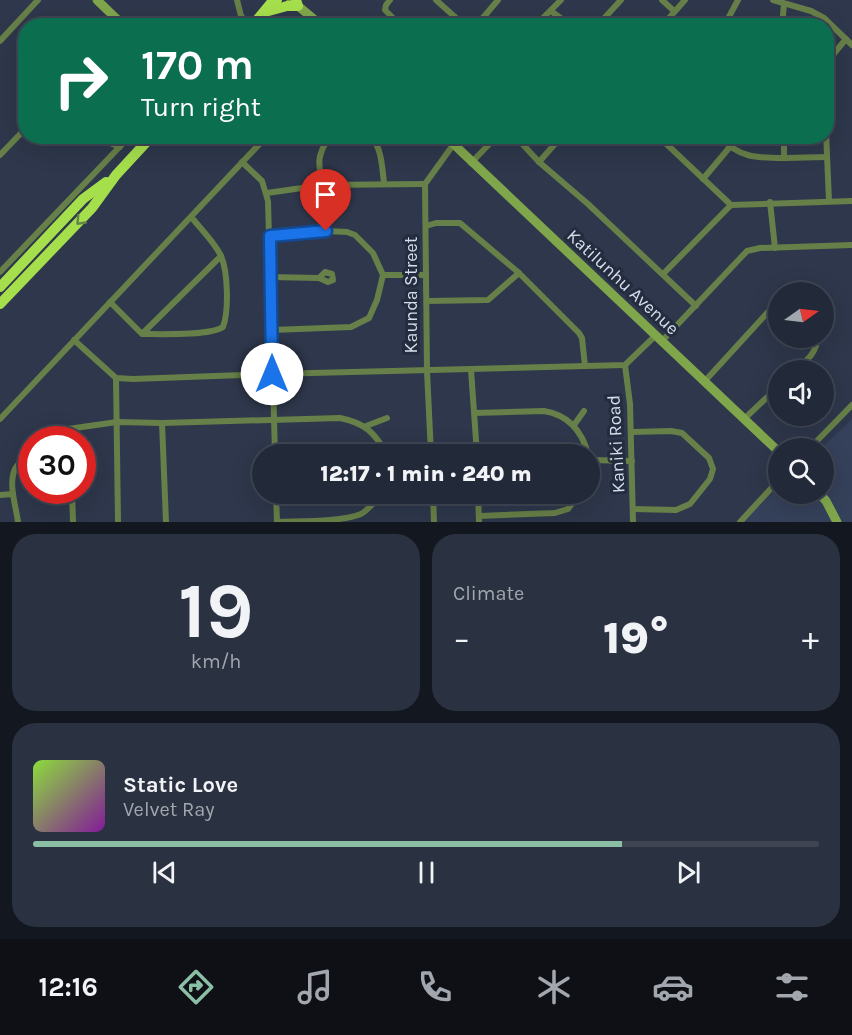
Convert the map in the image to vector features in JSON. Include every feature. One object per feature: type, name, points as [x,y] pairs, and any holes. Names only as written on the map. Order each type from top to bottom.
[{"type":"highway","points":[[258,18],[271,4],[286,6],[295,2]]},
{"type":"highway","points":[[0,304],[92,208],[116,175],[145,144]]},
{"type":"highway","points":[[0,287],[83,199],[116,175]]},
{"type":"main road","points":[[97,0],[116,18]]},
{"type":"main road","points":[[295,2],[313,18]]},
{"type":"main road","name":"Katilunhu Avenue","points":[[453,144],[768,442]]},
{"type":"main road","points":[[828,504],[837,522]]},
{"type":"street","points":[[21,18],[38,0]]},
{"type":"street","points":[[237,0],[243,18]]},
{"type":"street","points":[[390,0],[385,10],[393,18]]},
{"type":"street","points":[[483,18],[498,0]]},
{"type":"street","points":[[544,18],[561,0]]},
{"type":"street","points":[[604,18],[621,0]]},
{"type":"street","points":[[663,0],[674,11]]},
{"type":"street","points":[[668,18],[685,0]]},
{"type":"street","points":[[728,18],[738,0]]},
{"type":"street","points":[[773,0],[811,11],[824,18]]},
{"type":"street","points":[[439,1],[457,18]]},
{"type":"street","points":[[783,18],[784,4]]},
{"type":"street","points":[[551,11],[560,18]]},
{"type":"street","points":[[0,40],[18,21]]},
{"type":"street","points":[[834,28],[852,45]]},
{"type":"street","points":[[834,53],[846,39]]},
{"type":"street","points":[[0,155],[18,136]]},
{"type":"street","points":[[112,144],[120,147]]},
{"type":"street","points":[[0,272],[123,144]]},
{"type":"street","points":[[0,419],[259,144]]},
{"type":"street","points":[[323,185],[318,164],[324,144]]},
{"type":"street","points":[[377,144],[384,183]]},
{"type":"street","points":[[267,193],[323,185],[425,184],[453,144]]},
{"type":"street","points":[[471,163],[489,144]]},
{"type":"street","points":[[522,144],[539,162],[696,306]]},
{"type":"street","points":[[539,162],[555,144]]},
{"type":"street","points":[[667,144],[730,205]]},
{"type":"street","points":[[726,144],[729,148],[754,158],[827,157]]},
{"type":"street","points":[[784,144],[784,158]]},
{"type":"street","points":[[826,144],[829,201]]},
{"type":"street","points":[[703,178],[729,148]]},
{"type":"street","points":[[242,162],[262,181],[267,193],[275,444]]},
{"type":"street","name":"Kaunda Street","points":[[425,184],[427,371],[431,444]]},
{"type":"street","points":[[663,274],[730,205],[852,201]]},
{"type":"street","points":[[770,202],[775,248]]},
{"type":"street","points":[[110,302],[142,334],[186,333],[219,330],[223,327],[227,312],[225,272],[221,255],[192,218]]},
{"type":"street","points":[[426,226],[436,223],[460,223],[519,273],[579,333],[582,338],[585,366]]},
{"type":"street","points":[[270,236],[326,231],[347,232],[355,235],[373,253],[383,275],[377,300],[369,318],[351,327],[272,330]]},
{"type":"street","points":[[74,340],[116,378],[625,365],[696,306],[747,251],[760,248],[852,245]]},
{"type":"street","points":[[142,334],[221,255]]},
{"type":"street","points":[[427,301],[488,300],[519,273]]},
{"type":"street","points":[[383,275],[426,275]]},
{"type":"street","points":[[270,277],[319,278]]},
{"type":"street","points":[[704,382],[768,312]]},
{"type":"street","points":[[807,360],[815,348]]},
{"type":"street","name":"Kaniki Road","points":[[625,365],[631,432],[633,522]]},
{"type":"street","points":[[471,370],[476,444]]},
{"type":"street","points":[[116,378],[118,522]]},
{"type":"street","points":[[744,419],[768,396]]},
{"type":"street","points":[[820,438],[852,405]]},
{"type":"street","points":[[474,413],[544,411],[563,417],[574,425],[584,444]]},
{"type":"street","points":[[574,425],[584,411]]},
{"type":"street","points":[[90,426],[117,422],[162,423],[340,418],[366,426],[380,444]]},
{"type":"street","points":[[366,426],[387,418]]},
{"type":"street","points":[[162,423],[166,522]]},
{"type":"street","points":[[631,432],[682,433],[709,458],[713,469],[710,479],[690,504],[676,510],[633,509]]},
{"type":"street","points":[[600,460],[632,461]]},
{"type":"street","points":[[18,466],[14,471],[13,494],[18,522]]},
{"type":"street","points":[[740,522],[768,492]]},
{"type":"street","points":[[0,495],[13,494]]},
{"type":"street","points":[[72,504],[73,522]]},
{"type":"street","points":[[276,504],[277,522],[348,519],[362,514],[373,504]]},
{"type":"street","points":[[433,504],[434,522]]},
{"type":"street","points":[[478,519],[555,513],[568,509],[572,504]]},
{"type":"shaded area","points":[[852,419],[852,522],[742,522],[768,497],[768,504],[834,504],[834,438],[832,438]]},
{"type":"route","points":[[272,374],[270,236],[326,231]]}]
